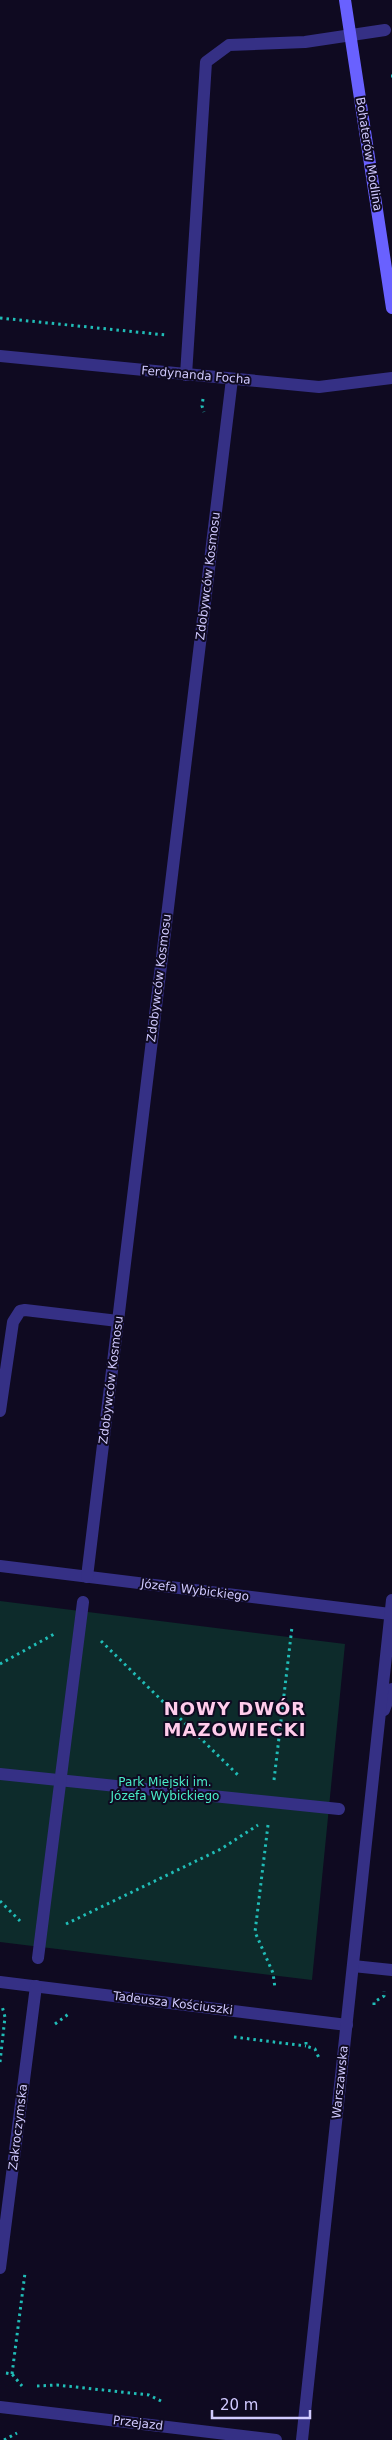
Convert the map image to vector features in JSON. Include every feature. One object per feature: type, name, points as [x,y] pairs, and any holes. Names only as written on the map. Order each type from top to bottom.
[{"type":"main road","name":"Bohaterów Modlina","points":[[345,0],[392,308]]},
{"type":"street","points":[[186,374],[206,62],[228,45],[305,42],[385,30]]},
{"type":"street","name":"Ferdynanda Focha","points":[[0,356],[319,386],[392,378]]},
{"type":"street","name":"Zdobywców Kosmosu","points":[[87,1577],[232,379]]},
{"type":"street","points":[[0,1411],[13,1322],[20,1312],[25,1310],[118,1321]]},
{"type":"street","name":"Józefa Wybickiego","points":[[0,1566],[390,1614]]},
{"type":"street","name":"Warszawska","points":[[302,2440],[392,1600]]},
{"type":"street","points":[[38,1958],[83,1602]]},
{"type":"street","name":"Warszawska","points":[[378,1724],[392,1689]]},
{"type":"street","points":[[0,1774],[339,1809]]},
{"type":"street","points":[[353,1966],[392,1970]]},
{"type":"street","name":"Tadeusza Kościuszki","points":[[0,1982],[347,2025]]},
{"type":"street","name":"Zakroczymska","points":[[0,2268],[36,1986]]},
{"type":"street","name":"Przejazd","points":[[0,2407],[276,2440]]},
{"type":"path","points":[[0,1664],[81,1620],[265,1802]]},
{"type":"path","points":[[269,1817],[255,1932],[273,1973],[274,1988]]},
{"type":"path","points":[[0,2004],[3,2007],[5,2017],[0,2062]]},
{"type":"path","points":[[50,2023],[55,2024],[69,2015],[70,2009]]},
{"type":"path","points":[[6,2374],[12,2374],[24,2387],[23,2394]]},
{"type":"path","points":[[4,2440],[18,2432],[19,2426]]},
{"type":"green space","name":"Park Miejski im. Józefa Wybickiego","points":[[0,1601],[345,1644],[312,1980],[0,1942]]},
{"type":"district","name":"NOWY DWÓR MAZOWIECKI","points":[[235,1718]]}]
